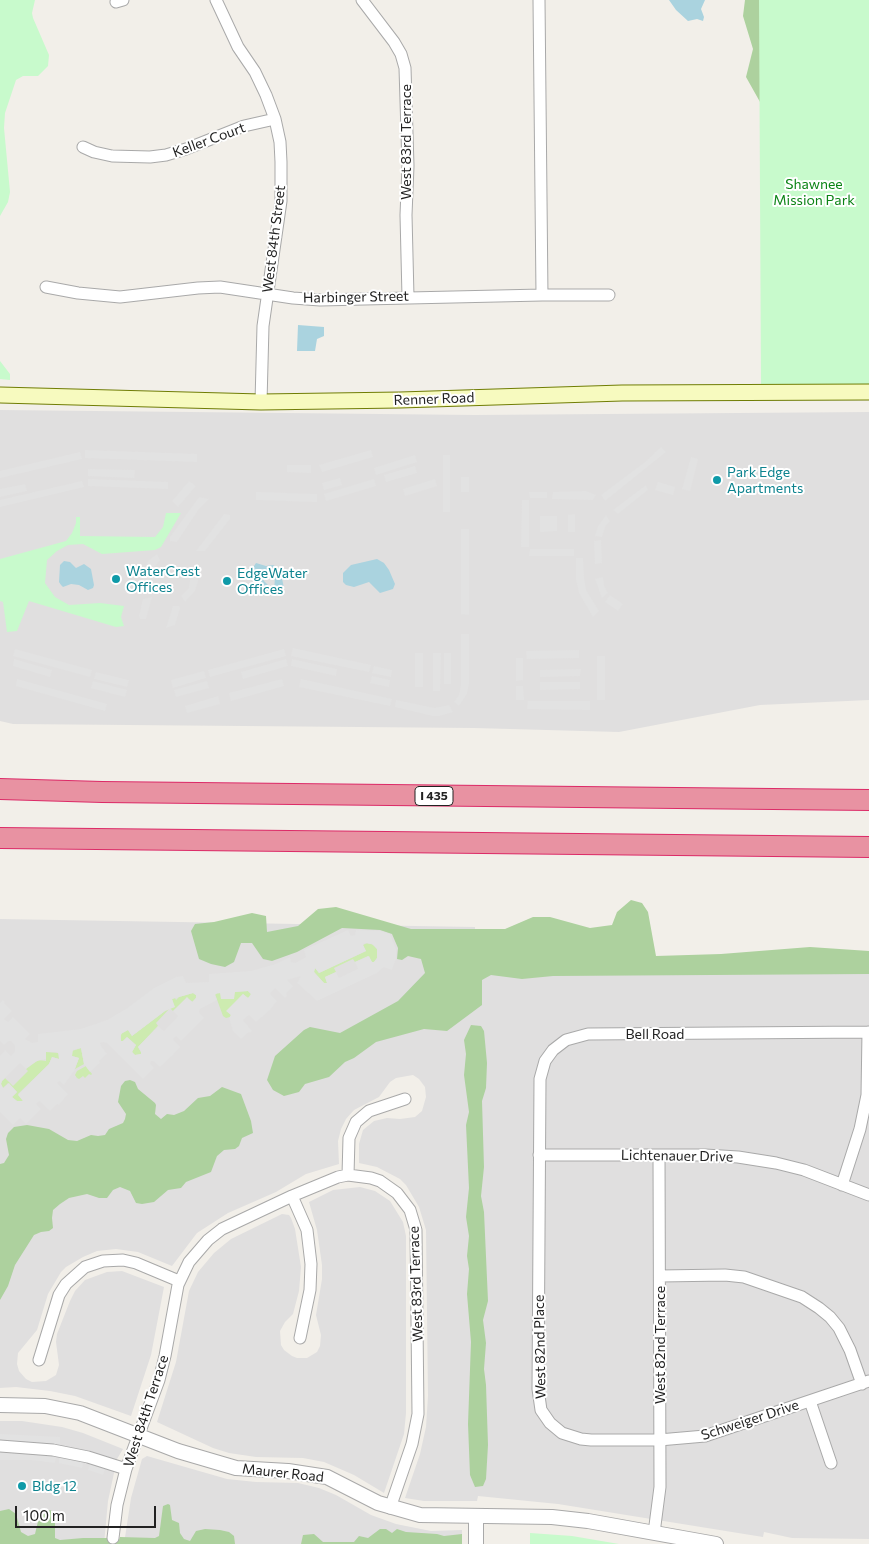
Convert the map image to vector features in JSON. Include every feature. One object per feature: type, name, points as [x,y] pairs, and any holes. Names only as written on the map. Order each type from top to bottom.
[{"type":"highway","name":"I 435","points":[[0,789],[102,792],[869,800]]},
{"type":"highway","points":[[0,838],[869,847]]},
{"type":"main road","name":"Renner Road","points":[[0,395],[261,402],[622,393],[869,392]]},
{"type":"street","name":"West 84th Street","points":[[216,0],[238,47],[255,72],[266,95],[275,119],[280,142],[282,162],[281,201],[267,294],[261,357],[261,402]]},
{"type":"street","name":"West 83rd Terrace","points":[[362,0],[394,42],[401,54],[405,68],[408,166],[406,215],[408,297]]},
{"type":"street","points":[[539,0],[542,294]]},
{"type":"street","name":"Keller Court","points":[[83,147],[94,152],[112,156],[150,158],[186,149],[244,126],[275,119]]},
{"type":"street","name":"Harbinger Street","points":[[46,287],[78,293],[120,297],[220,287],[320,300],[542,294],[609,296]]},
{"type":"street","points":[[842,1185],[860,1129],[867,1095],[869,1032]]},
{"type":"street","name":"Bell Road","points":[[539,1155],[539,1087],[542,1068],[553,1050],[566,1040],[588,1034],[869,1032]]},
{"type":"street","points":[[300,1338],[310,1290],[311,1264],[307,1230],[292,1196],[348,1175],[349,1138],[356,1122],[369,1111],[405,1099]]},
{"type":"street","name":"Lichtenauer Drive","points":[[539,1155],[705,1154],[738,1157],[804,1170],[869,1195]]},
{"type":"street","name":"West 82nd Place","points":[[539,1155],[538,1389],[542,1410],[556,1429],[581,1439],[659,1440]]},
{"type":"street","name":"West 82nd Terrace","points":[[654,1533],[659,1498],[659,1155]]},
{"type":"street","name":"West 83rd Terrace","points":[[348,1175],[380,1181],[397,1193],[410,1210],[416,1230],[418,1414],[412,1444],[390,1508]]},
{"type":"street","name":"West 84th Terrace","points":[[113,1538],[117,1505],[126,1469],[164,1364],[180,1281],[189,1262],[198,1250],[214,1235],[292,1196]]},
{"type":"street","points":[[39,1360],[59,1295],[66,1284],[85,1267],[103,1261],[123,1260],[136,1263],[180,1281]]},
{"type":"street","points":[[660,1276],[725,1275],[744,1277],[802,1298],[819,1308],[839,1328],[865,1382]]},
{"type":"street","name":"Schweiger Drive","points":[[659,1440],[705,1436],[865,1382]]},
{"type":"street","name":"Schweiger Drive","points":[[810,1401],[832,1464]]},
{"type":"street","name":"Maurer Road","points":[[0,1406],[35,1405],[94,1417],[138,1436],[205,1460],[236,1468],[288,1471],[327,1477],[390,1508],[420,1515],[552,1516],[716,1544]]},
{"type":"street","points":[[0,1446],[60,1451],[88,1457],[126,1469]]},
{"type":"street","points":[[476,1516],[476,1544]]},
{"type":"shaded area","points":[[0,410],[475,415],[869,412],[869,700],[760,705],[619,732],[474,728],[13,724],[0,721]]},
{"type":"shaded area","points":[[661,447],[666,452],[605,501],[601,495],[645,462]]},
{"type":"shaded area","points":[[85,450],[197,454],[197,462],[85,458]]},
{"type":"shaded area","points":[[371,450],[373,457],[322,472],[319,465]]},
{"type":"shaded area","points":[[80,452],[82,459],[0,478],[0,471]]},
{"type":"shaded area","points":[[415,455],[417,462],[376,475],[374,468]]},
{"type":"shaded area","points":[[443,455],[450,455],[450,512],[443,512]]},
{"type":"shaded area","points":[[691,457],[698,459],[690,491],[682,489]]},
{"type":"shaded area","points":[[287,465],[311,465],[311,473],[287,472]]},
{"type":"shaded area","points":[[415,466],[417,473],[386,482],[384,475]]},
{"type":"shaded area","points":[[88,469],[135,470],[134,478],[88,476]]},
{"type":"shaded area","points":[[461,477],[469,477],[469,492],[461,492]]},
{"type":"shaded area","points":[[340,478],[342,485],[324,490],[322,483]]},
{"type":"shaded area","points":[[88,479],[168,482],[168,489],[88,486]]},
{"type":"shaded area","points":[[374,479],[376,486],[326,501],[324,494]]},
{"type":"shaded area","points":[[435,479],[437,486],[405,496],[403,489]]},
{"type":"shaded area","points":[[82,481],[84,487],[0,507],[0,500]]},
{"type":"shaded area","points":[[189,481],[196,486],[178,507],[172,501]]},
{"type":"shaded area","points":[[658,482],[675,487],[673,495],[655,490]]},
{"type":"shaded area","points":[[25,484],[27,491],[0,497],[0,489]]},
{"type":"shaded area","points":[[646,485],[648,490],[618,514],[613,510]]},
{"type":"shaded area","points":[[586,491],[596,495],[593,500],[552,499],[553,492]]},
{"type":"shaded area","points":[[256,492],[317,494],[317,502],[256,500]]},
{"type":"shaded area","points":[[529,492],[547,492],[547,498],[530,498]]},
{"type":"shaded area","points":[[199,497],[209,499],[199,509],[177,542],[170,541],[170,537]]},
{"type":"shaded area","points":[[522,500],[529,500],[529,547],[521,547]]},
{"type":"shaded area","points":[[224,514],[230,515],[230,519],[205,551],[196,551]]},
{"type":"shaded area","points":[[575,514],[575,532],[568,532],[568,515]]},
{"type":"shaded area","points":[[606,515],[610,521],[605,527],[602,537],[595,536],[598,526]]},
{"type":"shaded area","points":[[540,516],[557,516],[557,531],[540,532]]},
{"type":"shaded area","points":[[461,529],[469,529],[469,615],[461,614]]},
{"type":"shaded area","points":[[601,540],[602,563],[595,564],[594,541]]},
{"type":"shaded area","points":[[530,549],[574,549],[574,556],[529,556]]},
{"type":"shaded area","points":[[157,554],[160,560],[151,572],[151,584],[143,586],[145,567],[149,560]]},
{"type":"shaded area","points":[[576,558],[583,558],[586,590],[599,611],[593,617],[579,593],[576,579]]},
{"type":"shaded area","points":[[191,571],[197,571],[198,581],[195,591],[185,602],[181,596],[189,588]]},
{"type":"shaded area","points":[[603,577],[604,586],[608,593],[602,598],[595,579]]},
{"type":"shaded area","points":[[610,595],[623,604],[618,611],[605,602]]},
{"type":"shaded area","points":[[152,597],[146,619],[140,619],[143,599]]},
{"type":"shaded area","points":[[173,606],[179,606],[180,608],[175,625],[166,628]]},
{"type":"shaded area","points":[[461,634],[469,634],[469,684],[467,694],[459,706],[454,702],[459,695],[461,684]]},
{"type":"shaded area","points":[[293,648],[371,665],[369,672],[291,656]]},
{"type":"shaded area","points":[[15,649],[92,670],[90,677],[13,656]]},
{"type":"shaded area","points":[[284,649],[286,656],[210,677],[208,670]]},
{"type":"shaded area","points":[[579,650],[579,658],[527,659],[526,651]]},
{"type":"shaded area","points":[[415,653],[423,653],[423,687],[415,687]]},
{"type":"shaded area","points":[[433,653],[441,653],[440,691],[433,691]]},
{"type":"shaded area","points":[[444,653],[451,653],[451,684],[444,684]]},
{"type":"shaded area","points":[[597,656],[605,656],[605,700],[597,700]]},
{"type":"shaded area","points":[[516,658],[523,658],[523,680],[516,681]]},
{"type":"shaded area","points":[[14,659],[52,670],[50,677],[13,666]]},
{"type":"shaded area","points":[[286,659],[288,666],[243,679],[241,672]]},
{"type":"shaded area","points":[[292,659],[337,669],[336,676],[291,666]]},
{"type":"shaded area","points":[[374,666],[392,670],[391,677],[372,673]]},
{"type":"shaded area","points":[[581,669],[580,676],[540,677],[540,670]]},
{"type":"shaded area","points":[[204,671],[206,678],[173,688],[171,680]]},
{"type":"shaded area","points":[[96,672],[129,680],[127,687],[94,679]]},
{"type":"shaded area","points":[[372,676],[390,680],[389,687],[370,683]]},
{"type":"shaded area","points":[[17,679],[107,704],[105,711],[16,686]]},
{"type":"shaded area","points":[[282,679],[284,686],[231,701],[229,693]]},
{"type":"shaded area","points":[[301,679],[392,699],[390,706],[299,687]]},
{"type":"shaded area","points":[[93,681],[127,690],[125,697],[91,688]]},
{"type":"shaded area","points":[[207,681],[209,688],[176,697],[174,690]]},
{"type":"shaded area","points":[[540,682],[580,682],[580,689],[540,690]]},
{"type":"shaded area","points":[[516,686],[523,686],[524,700],[516,700]]},
{"type":"shaded area","points":[[218,696],[220,704],[187,713],[185,706]]},
{"type":"shaded area","points":[[396,700],[434,708],[449,705],[453,712],[433,716],[395,707]]},
{"type":"shaded area","points":[[528,701],[590,701],[590,710],[527,709]]},
{"type":"shaded area","points":[[0,919],[475,927],[475,965],[869,970],[869,1539],[792,1538],[764,1532],[763,1537],[558,1504],[478,1496],[477,1501],[424,1501],[405,1498],[420,1454],[426,1427],[428,1396],[426,1230],[419,1207],[406,1185],[400,1179],[377,1167],[359,1163],[359,1144],[363,1130],[374,1121],[387,1118],[415,1117],[422,1111],[426,1097],[425,1087],[413,1075],[396,1078],[390,1082],[379,1097],[354,1110],[346,1119],[338,1141],[339,1164],[306,1174],[276,1192],[228,1213],[197,1233],[172,1266],[138,1252],[116,1249],[97,1251],[83,1257],[61,1272],[48,1294],[37,1330],[18,1353],[17,1364],[19,1371],[26,1379],[32,1382],[46,1381],[56,1375],[59,1365],[56,1342],[57,1334],[75,1291],[85,1280],[107,1272],[122,1271],[164,1287],[151,1355],[131,1416],[75,1396],[16,1387],[0,1388]]},
{"type":"shaded area","points":[[348,930],[351,936],[355,935],[356,930],[381,931],[390,934],[396,949],[396,959],[392,970],[384,967],[377,973],[317,1001],[297,983],[301,976],[287,980],[293,986],[285,998],[275,988],[270,994],[277,1001],[270,1010],[256,1022],[249,1015],[243,1020],[252,1031],[241,1039],[233,1031],[229,1018],[231,1015],[226,1011],[243,994],[248,998],[251,994],[248,991],[235,992],[234,999],[221,999],[220,993],[217,993],[215,995],[217,1000],[200,1009],[199,1012],[204,1018],[181,1041],[176,1036],[173,1039],[180,1047],[160,1067],[151,1061],[150,1063],[154,1068],[143,1079],[107,1043],[102,1042],[100,1043],[101,1046],[107,1054],[90,1072],[84,1064],[81,1048],[73,1050],[72,1056],[79,1058],[74,1071],[64,1085],[59,1081],[57,1083],[68,1094],[59,1105],[57,1104],[50,1111],[39,1101],[36,1104],[41,1109],[26,1124],[20,1118],[13,1125],[0,1112],[0,1056],[5,1050],[11,1056],[15,1051],[15,1046],[11,1041],[4,1045],[0,1041],[0,1003],[3,1000],[12,1011],[4,1019],[8,1022],[13,1017],[30,1034],[25,1039],[32,1043],[38,1042],[38,1034],[81,1029],[107,1020],[126,1009],[154,988],[176,977],[183,976],[186,983],[209,982],[209,974],[251,971],[276,964],[290,957],[291,962],[295,963],[306,957],[304,950]],"holes":[[[364,943],[372,944],[377,949],[377,958],[374,962],[372,962],[369,956],[355,962],[358,969],[339,978],[336,972],[325,977],[327,983],[324,983],[314,972],[315,968],[319,973],[366,951]],[[193,993],[196,995],[192,1002],[187,997],[173,1011],[178,1016],[164,1031],[158,1026],[138,1047],[141,1054],[135,1055],[132,1052],[136,1045],[127,1037],[121,1041],[122,1033],[128,1030],[132,1036],[165,1011],[175,1007],[172,999]],[[46,1052],[57,1052],[59,1054],[59,1059],[52,1057],[49,1064],[18,1095],[23,1101],[17,1101],[12,1097],[17,1092],[9,1083],[3,1088],[2,1081],[20,1063],[26,1069],[37,1061],[46,1059]]]},
{"type":"shaded area","points":[[360,1187],[375,1191],[390,1201],[403,1222],[406,1236],[406,1413],[404,1434],[384,1493],[354,1475],[324,1462],[303,1458],[256,1457],[229,1453],[213,1448],[157,1422],[176,1362],[189,1291],[198,1272],[214,1253],[231,1239],[282,1214],[289,1215],[295,1229],[301,1267],[299,1291],[293,1314],[280,1331],[281,1345],[284,1350],[297,1358],[307,1358],[317,1352],[320,1346],[321,1335],[316,1315],[322,1279],[322,1265],[317,1230],[309,1202],[333,1190]]},
{"type":"shaded area","points":[[0,1421],[22,1421],[62,1427],[123,1449],[117,1459],[108,1501],[104,1544],[0,1544]]},
{"type":"shaded area","points":[[0,1434],[60,1437],[60,1445],[82,1449],[109,1458],[103,1475],[88,1470],[90,1463],[84,1461],[82,1468],[59,1463],[59,1456],[56,1456],[55,1463],[32,1460],[0,1460]]},
{"type":"shaded area","points":[[147,1456],[227,1479],[298,1483],[319,1488],[336,1495],[371,1515],[396,1524],[431,1531],[462,1530],[462,1544],[124,1544],[131,1498],[142,1459]]},
{"type":"green space","points":[[0,0],[35,0],[32,13],[33,18],[49,55],[48,66],[38,76],[23,76],[16,80],[5,113],[4,128],[10,192],[8,202],[0,216]]},
{"type":"green space","points":[[745,0],[785,0],[769,118],[746,77],[753,49],[743,16]]},
{"type":"green space","name":"Shawnee Mission Park","points":[[759,0],[869,0],[869,384],[761,384]]},
{"type":"green space","points":[[0,361],[10,374],[10,380],[0,379]]},
{"type":"green space","points":[[166,513],[181,513],[161,547],[155,550],[102,554],[83,544],[68,545],[57,551],[47,560],[45,583],[55,597],[69,605],[100,603],[124,606],[121,617],[124,626],[116,627],[29,601],[17,631],[7,632],[3,602],[0,601],[0,559],[66,541],[72,533],[76,517],[80,517],[80,536],[155,537],[163,527]]},
{"type":"green space","points":[[631,900],[642,903],[648,912],[656,956],[721,954],[810,947],[869,951],[869,974],[553,976],[522,979],[491,975],[482,980],[482,1005],[447,1031],[424,1029],[376,1042],[354,1058],[345,1062],[329,1077],[305,1084],[299,1092],[284,1096],[273,1090],[267,1080],[275,1056],[304,1030],[310,1027],[340,1033],[398,1001],[425,973],[421,959],[408,956],[402,960],[397,959],[398,948],[392,934],[380,930],[342,928],[297,952],[272,961],[263,959],[252,943],[241,943],[234,962],[225,967],[199,959],[191,931],[195,924],[214,922],[252,913],[266,916],[267,932],[298,926],[318,909],[336,907],[411,929],[505,929],[533,917],[550,917],[590,928],[612,925],[617,912]]},
{"type":"green space","points":[[367,943],[374,945],[377,949],[377,958],[374,962],[368,956],[355,962],[353,959],[334,968],[336,972],[325,977],[327,983],[324,983],[314,972],[315,968],[319,973],[366,951],[363,945]]},
{"type":"green space","points":[[248,991],[251,994],[250,997],[248,998],[243,994],[227,1011],[231,1015],[230,1017],[226,1018],[223,1016],[215,994],[221,993],[221,999],[234,999],[234,992]]},
{"type":"green space","points":[[193,993],[197,996],[193,1002],[187,998],[173,1011],[170,1008],[174,1007],[172,999],[175,998],[176,1000],[179,997]]},
{"type":"green space","points":[[169,1009],[156,1023],[158,1026],[138,1047],[141,1054],[135,1055],[132,1052],[136,1045],[127,1037],[121,1041],[121,1034],[128,1030],[132,1036]]},
{"type":"green space","points":[[471,1025],[481,1026],[484,1031],[487,1063],[486,1088],[482,1101],[484,1167],[481,1196],[484,1212],[488,1301],[483,1320],[486,1343],[484,1369],[488,1445],[486,1479],[483,1486],[475,1487],[470,1475],[468,1424],[471,1342],[467,1294],[469,1236],[466,1217],[469,1188],[466,1125],[469,1112],[464,1075],[466,1054],[464,1040]]},
{"type":"green space","points":[[81,1048],[84,1064],[75,1069],[79,1058],[72,1056],[72,1051]]},
{"type":"green space","points":[[46,1052],[58,1053],[59,1059],[52,1057],[49,1064],[18,1094],[23,1101],[17,1101],[12,1097],[17,1092],[8,1083],[3,1088],[2,1081],[5,1078],[13,1086],[28,1071],[26,1069],[28,1066],[39,1060],[46,1061]]},
{"type":"green space","points":[[86,1066],[92,1074],[85,1078],[83,1076],[79,1079],[77,1078],[75,1075],[77,1071]]},
{"type":"green space","points":[[125,1081],[135,1082],[138,1089],[155,1103],[155,1114],[161,1119],[167,1114],[174,1115],[184,1111],[198,1098],[210,1096],[222,1087],[241,1094],[251,1121],[253,1133],[242,1138],[239,1146],[235,1149],[224,1150],[217,1156],[211,1172],[186,1182],[181,1188],[168,1190],[154,1202],[136,1203],[130,1191],[120,1187],[113,1190],[107,1198],[99,1198],[87,1194],[69,1198],[53,1210],[53,1228],[34,1235],[15,1265],[8,1286],[0,1300],[0,1164],[4,1163],[9,1155],[6,1139],[8,1133],[14,1127],[27,1125],[49,1129],[68,1140],[77,1141],[91,1135],[105,1135],[109,1129],[123,1123],[125,1119],[126,1114],[118,1102],[121,1086]]},
{"type":"green space","points":[[170,1505],[172,1520],[179,1523],[180,1533],[184,1539],[190,1541],[196,1531],[205,1529],[220,1530],[229,1532],[234,1536],[235,1544],[0,1544],[0,1511],[9,1509],[16,1514],[21,1532],[28,1536],[35,1534],[39,1517],[50,1510],[55,1513],[55,1538],[60,1540],[107,1538],[119,1540],[120,1537],[155,1538],[159,1536],[163,1506]]},
{"type":"green space","points":[[380,1529],[386,1529],[392,1533],[397,1529],[406,1532],[444,1536],[462,1534],[462,1544],[301,1544],[303,1535],[314,1534],[323,1542],[354,1542],[359,1536],[368,1538]]},
{"type":"green space","points":[[530,1533],[572,1536],[619,1544],[530,1544]]},
{"type":"water","points":[[669,0],[705,0],[701,9],[704,17],[703,21],[697,19],[688,21],[676,10]]},
{"type":"water","points":[[298,325],[324,327],[324,336],[317,339],[315,351],[297,351]]},
{"type":"water","points":[[377,559],[384,563],[389,570],[395,584],[393,589],[380,593],[369,582],[354,587],[343,582],[343,573],[351,565]]},
{"type":"water","points":[[64,561],[70,562],[76,568],[84,564],[91,569],[93,588],[88,590],[79,585],[71,584],[63,587],[59,582],[60,565]]},
{"type":"water","points":[[256,563],[266,566],[273,565],[280,569],[284,588],[281,594],[274,592],[275,576],[271,571],[265,572],[262,576],[269,586],[268,592],[264,594],[258,591],[252,569]]},
{"type":"place","name":"Park Edge Apartments","points":[[717,480]]},
{"type":"place","name":"WaterCrest Offices","points":[[116,579]]},
{"type":"place","name":"EdgeWater Offices","points":[[227,581]]},
{"type":"place","name":"Bldg 12","points":[[22,1486]]}]
